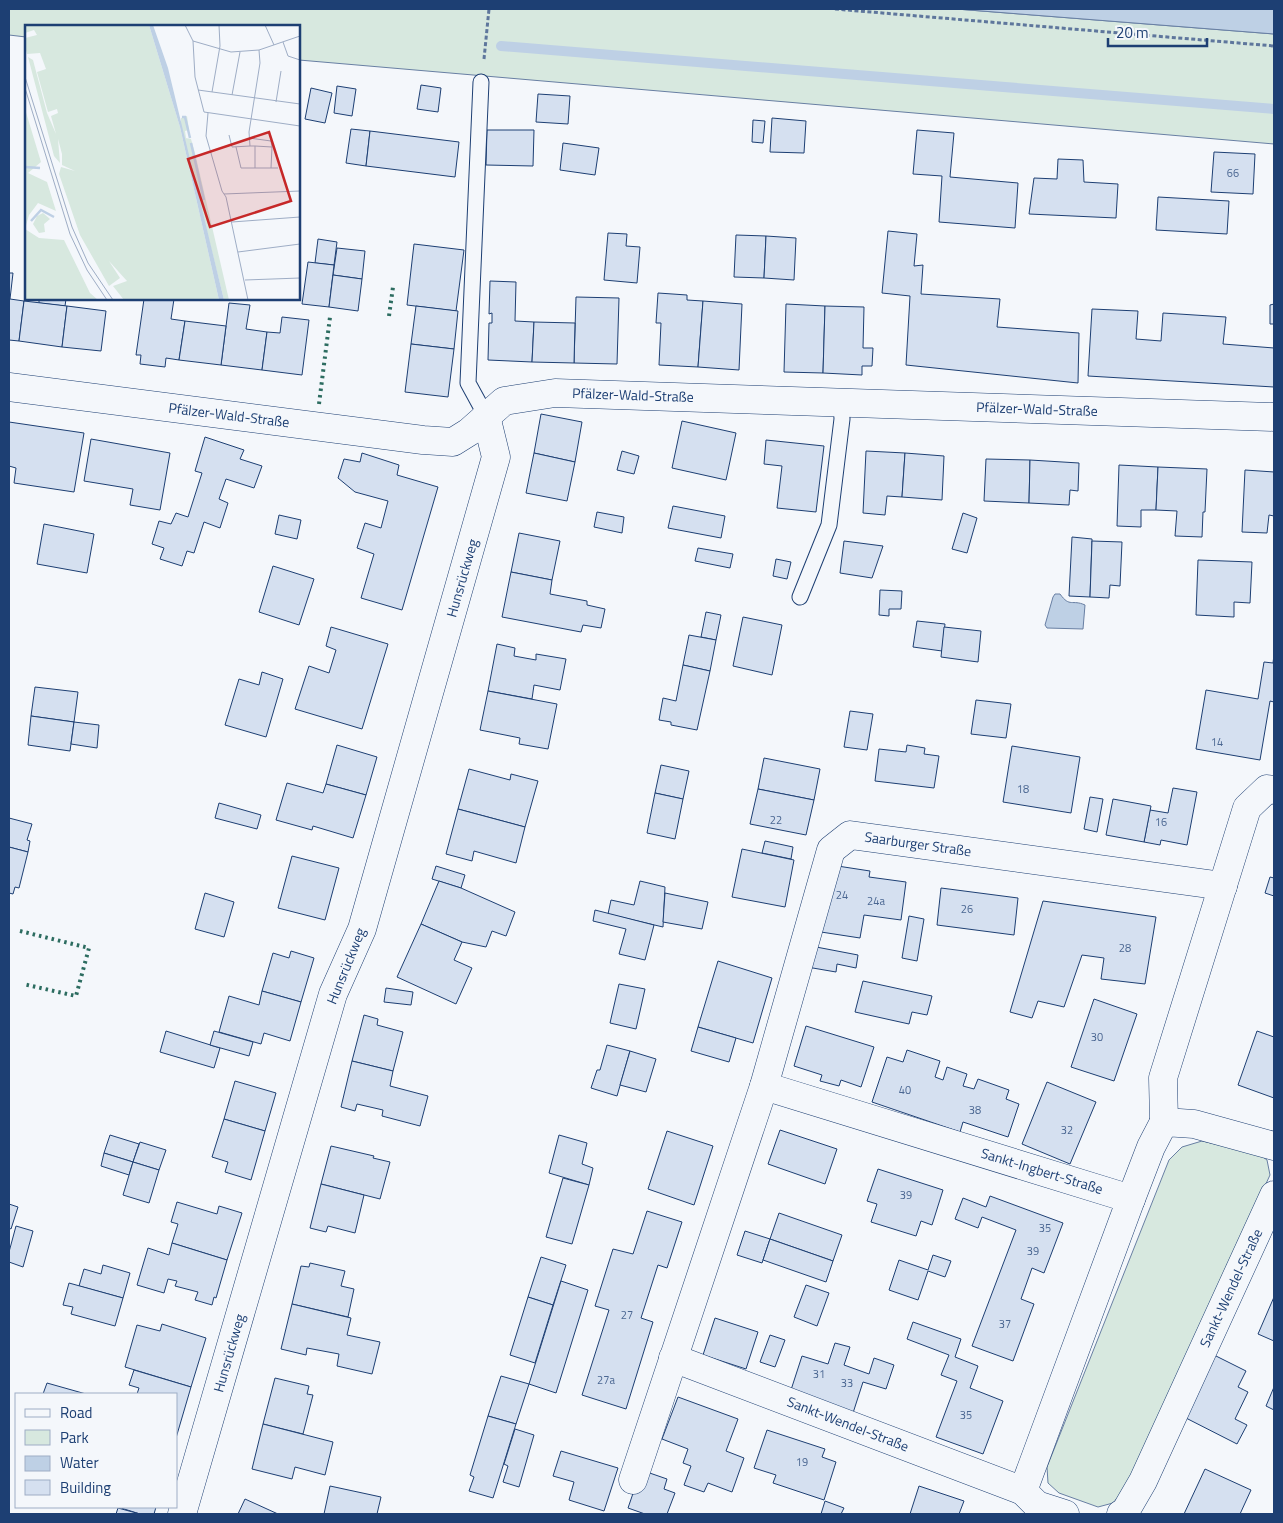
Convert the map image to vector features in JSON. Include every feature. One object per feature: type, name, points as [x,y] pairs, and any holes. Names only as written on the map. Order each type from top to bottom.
[{"type":"street","name":"Pfälzer-Wald-Straße","points":[[9,387],[453,442],[469,432],[504,401],[555,393],[1274,416]]},
{"type":"street","name":"Hunsrückweg","points":[[182,1514],[334,994],[362,929],[494,467],[496,457],[486,416]]},
{"type":"street","points":[[1023,1491],[1150,1147],[1164,1122],[1163,1078],[1247,808],[1268,789],[1274,790]]},
{"type":"street","name":"Saarburger Straße","points":[[764,1086],[831,850],[850,835],[1223,886]]},
{"type":"street","points":[[633,1480],[764,1086]]},
{"type":"street","name":"Sankt-Ingbert-Straße","points":[[764,1086],[1131,1199]]},
{"type":"street","points":[[1164,1122],[1194,1124],[1274,1146]]},
{"type":"street","name":"Sankt-Wendel-Straße","points":[[1121,1514],[1125,1512],[1143,1481],[1274,1195]]},
{"type":"street","name":"Sankt-Wendel-Straße","points":[[673,1358],[1023,1491],[1037,1505],[1065,1514]]},
{"type":"lane","points":[[482,82],[468,383],[486,416]]},
{"type":"lane","points":[[800,597],[829,525],[842,419],[841,402]]},
{"type":"path","points":[[482,82],[489,9]]},
{"type":"path","points":[[835,9],[1274,46]]},
{"type":"green space","points":[[9,9],[956,9],[1274,34],[1274,144],[300,60],[300,25],[25,25],[25,37],[9,35]]},
{"type":"green space","points":[[1202,1141],[1259,1154],[1267,1160],[1270,1175],[1124,1490],[1113,1503],[1098,1507],[1059,1493],[1048,1483],[1047,1467],[1169,1160],[1182,1147]]},
{"type":"water","points":[[956,9],[1274,9],[1274,34]]},
{"type":"water","points":[[1055,594],[1060,594],[1066,601],[1085,605],[1083,629],[1047,628],[1045,625]]},
{"type":"building","points":[[421,85],[441,88],[438,112],[417,109]]},
{"type":"building","points":[[337,86],[356,89],[352,116],[334,113]]},
{"type":"building","points":[[311,88],[332,93],[325,123],[305,119]]},
{"type":"building","points":[[538,94],[570,96],[568,124],[536,122]]},
{"type":"building","points":[[772,118],[806,121],[804,153],[770,152]]},
{"type":"building","points":[[753,120],[765,121],[763,143],[752,142]]},
{"type":"building","points":[[351,129],[370,131],[366,166],[346,163]]},
{"type":"building","points":[[487,130],[534,130],[533,166],[486,165]]},
{"type":"building","points":[[917,130],[954,133],[950,177],[1018,183],[1015,228],[939,222],[942,176],[913,174]]},
{"type":"building","points":[[370,131],[459,142],[455,177],[366,166]]},
{"type":"building","points":[[563,143],[599,148],[595,175],[560,170]]},
{"type":"building","points":[[1214,152],[1255,154],[1253,194],[1211,192]]},
{"type":"building","points":[[1058,159],[1083,160],[1084,182],[1118,184],[1116,218],[1029,214],[1034,178],[1057,179]]},
{"type":"building","points":[[1158,197],[1229,201],[1227,234],[1156,230]]},
{"type":"building","points":[[888,231],[917,234],[914,266],[923,265],[921,294],[1000,299],[997,327],[1079,333],[1078,383],[906,365],[910,296],[882,293]]},
{"type":"building","points":[[608,233],[627,234],[626,246],[640,247],[637,283],[604,280]]},
{"type":"building","points":[[736,235],[766,236],[764,278],[734,277]]},
{"type":"building","points":[[766,236],[796,238],[794,280],[764,278]]},
{"type":"building","points":[[318,239],[337,242],[334,265],[315,263]]},
{"type":"building","points":[[414,244],[464,250],[456,311],[407,305]]},
{"type":"building","points":[[337,248],[365,251],[362,279],[333,275]]},
{"type":"building","points":[[308,262],[334,265],[329,307],[302,304]]},
{"type":"building","points":[[9,273],[13,273],[10,299],[24,301],[19,341],[9,340]]},
{"type":"building","points":[[333,275],[362,279],[358,311],[329,307]]},
{"type":"building","points":[[490,281],[516,282],[515,321],[534,322],[532,362],[488,360],[489,323],[492,323],[492,313],[489,314]]},
{"type":"building","points":[[658,293],[687,295],[687,300],[703,301],[698,367],[659,365],[661,323],[656,323]]},
{"type":"building","points":[[576,297],[619,298],[617,364],[574,363]]},
{"type":"building","points":[[39,300],[66,300],[65,306],[39,303]]},
{"type":"building","points":[[144,300],[174,300],[171,319],[185,321],[179,360],[166,358],[165,367],[140,364],[141,355],[136,355]]},
{"type":"building","points":[[24,301],[67,306],[62,347],[19,341]]},
{"type":"building","points":[[703,301],[742,304],[739,370],[698,367]]},
{"type":"building","points":[[229,303],[250,305],[246,329],[267,332],[262,370],[221,365]]},
{"type":"building","points":[[786,304],[825,306],[823,373],[784,372]]},
{"type":"building","points":[[1274,304],[1274,324],[1270,324],[1270,305]]},
{"type":"building","points":[[67,306],[106,311],[101,351],[62,347]]},
{"type":"building","points":[[416,306],[458,311],[454,349],[411,344]]},
{"type":"building","points":[[825,306],[864,307],[863,348],[873,348],[872,366],[862,366],[862,375],[823,373]]},
{"type":"building","points":[[1092,309],[1138,311],[1136,339],[1161,341],[1163,313],[1226,317],[1223,344],[1274,348],[1274,387],[1088,376]]},
{"type":"building","points":[[282,317],[309,320],[302,375],[262,370],[267,332],[280,333]]},
{"type":"building","points":[[185,321],[226,326],[221,365],[179,360]]},
{"type":"building","points":[[534,322],[575,323],[574,363],[532,362]]},
{"type":"building","points":[[411,344],[454,349],[448,397],[405,392]]},
{"type":"building","points":[[541,414],[582,422],[575,462],[534,453]]},
{"type":"building","points":[[682,421],[736,433],[726,480],[672,468]]},
{"type":"building","points":[[9,422],[84,433],[74,492],[14,483],[16,468],[9,466]]},
{"type":"building","points":[[205,437],[244,450],[240,459],[262,466],[254,488],[226,479],[219,499],[228,503],[220,528],[204,522],[194,553],[187,551],[182,566],[160,559],[164,548],[152,544],[159,521],[171,524],[176,513],[188,517],[202,473],[195,471]]},
{"type":"building","points":[[91,439],[170,453],[160,510],[130,505],[133,489],[84,481]]},
{"type":"building","points":[[766,440],[824,446],[816,512],[777,508],[782,466],[764,464]]},
{"type":"building","points":[[622,451],[639,456],[634,474],[617,470]]},
{"type":"building","points":[[866,451],[905,453],[902,497],[887,496],[885,515],[863,513]]},
{"type":"building","points":[[362,453],[399,465],[397,475],[438,487],[402,610],[361,598],[374,554],[357,548],[365,523],[381,528],[388,501],[355,492],[338,478],[344,459],[360,462]]},
{"type":"building","points":[[534,453],[575,462],[567,501],[526,493]]},
{"type":"building","points":[[905,453],[944,456],[942,500],[902,497]]},
{"type":"building","points":[[986,459],[1030,460],[1029,503],[984,501]]},
{"type":"building","points":[[1030,460],[1079,463],[1078,491],[1070,490],[1069,505],[1029,503]]},
{"type":"building","points":[[1119,465],[1158,467],[1156,510],[1141,510],[1141,527],[1117,526]]},
{"type":"building","points":[[1158,467],[1207,469],[1202,537],[1175,536],[1177,511],[1156,510]]},
{"type":"building","points":[[1245,470],[1274,472],[1274,516],[1269,515],[1267,533],[1242,532]]},
{"type":"building","points":[[673,506],[725,516],[721,538],[668,528]]},
{"type":"building","points":[[597,512],[624,517],[622,533],[594,527]]},
{"type":"building","points":[[963,513],[977,518],[967,553],[952,549]]},
{"type":"building","points":[[279,515],[301,520],[297,539],[275,534]]},
{"type":"building","points":[[44,524],[94,534],[87,573],[37,564]]},
{"type":"building","points":[[519,533],[560,541],[552,580],[511,572]]},
{"type":"building","points":[[1072,537],[1092,539],[1090,597],[1069,596]]},
{"type":"building","points":[[844,541],[883,546],[872,578],[840,573]]},
{"type":"building","points":[[1092,541],[1122,542],[1120,586],[1110,585],[1109,598],[1090,597]]},
{"type":"building","points":[[698,548],[733,554],[730,568],[695,561]]},
{"type":"building","points":[[776,559],[791,562],[787,579],[773,576]]},
{"type":"building","points":[[1198,560],[1252,562],[1250,603],[1234,602],[1234,617],[1196,615]]},
{"type":"building","points":[[273,566],[314,579],[299,625],[259,612]]},
{"type":"building","points":[[511,572],[552,580],[550,594],[587,601],[587,605],[605,609],[601,628],[583,625],[581,632],[502,617]]},
{"type":"building","points":[[880,590],[902,591],[901,609],[889,609],[889,616],[879,615]]},
{"type":"building","points":[[706,612],[721,615],[716,640],[701,637]]},
{"type":"building","points":[[743,617],[782,625],[772,675],[733,666]]},
{"type":"building","points":[[917,621],[945,624],[942,651],[913,647]]},
{"type":"building","points":[[331,627],[388,644],[362,729],[295,709],[309,666],[329,673],[336,650],[326,646]]},
{"type":"building","points":[[944,627],[981,631],[978,662],[941,657]]},
{"type":"building","points":[[689,635],[716,640],[710,671],[683,665]]},
{"type":"building","points":[[497,644],[515,648],[514,656],[536,660],[536,654],[566,659],[560,690],[534,685],[532,699],[488,691]]},
{"type":"building","points":[[1274,655],[1274,702],[1270,701],[1260,760],[1196,749],[1206,690],[1258,699],[1264,662],[1273,663]]},
{"type":"building","points":[[683,665],[710,671],[697,730],[671,725],[671,722],[659,720],[663,698],[676,701]]},
{"type":"building","points":[[262,672],[283,679],[266,737],[225,725],[239,679],[259,685]]},
{"type":"building","points":[[35,687],[78,692],[74,722],[31,716]]},
{"type":"building","points":[[488,691],[557,704],[548,749],[519,744],[520,738],[480,730]]},
{"type":"building","points":[[976,700],[1011,704],[1006,738],[971,734]]},
{"type":"building","points":[[850,711],[873,714],[867,750],[844,747]]},
{"type":"building","points":[[31,716],[74,722],[70,751],[28,745]]},
{"type":"building","points":[[74,722],[99,725],[97,748],[71,744]]},
{"type":"building","points":[[337,745],[377,757],[366,795],[326,784]]},
{"type":"building","points":[[907,745],[925,748],[924,754],[939,756],[934,788],[875,781],[879,749],[906,752]]},
{"type":"building","points":[[1012,746],[1080,757],[1071,813],[1003,802]]},
{"type":"building","points":[[764,758],[820,769],[814,800],[758,789]]},
{"type":"building","points":[[661,765],[689,771],[683,799],[655,793]]},
{"type":"building","points":[[469,769],[510,780],[511,774],[538,781],[525,827],[458,809]]},
{"type":"building","points":[[287,783],[323,793],[326,784],[366,795],[353,838],[313,826],[312,830],[276,820]]},
{"type":"building","points":[[1173,788],[1197,792],[1187,845],[1161,840],[1160,845],[1144,842],[1150,810],[1168,813]]},
{"type":"building","points":[[758,789],[814,800],[806,835],[750,824]]},
{"type":"building","points":[[655,793],[683,799],[675,839],[647,833]]},
{"type":"building","points":[[1090,797],[1103,799],[1097,832],[1084,829]]},
{"type":"building","points":[[1113,799],[1151,806],[1144,842],[1106,835]]},
{"type":"building","points":[[219,803],[261,815],[257,829],[215,818]]},
{"type":"building","points":[[458,809],[525,827],[516,863],[474,851],[472,861],[446,854]]},
{"type":"building","points":[[9,818],[32,824],[27,840],[30,841],[28,852],[9,847]]},
{"type":"building","points":[[765,841],[793,847],[791,859],[762,853]]},
{"type":"building","points":[[9,847],[28,852],[19,888],[15,887],[13,894],[9,893]]},
{"type":"building","points":[[742,849],[794,860],[785,907],[732,897]]},
{"type":"building","points":[[292,856],[339,868],[325,920],[278,908]]},
{"type":"building","points":[[831,865],[870,871],[869,877],[906,882],[901,920],[864,915],[860,938],[821,932]]},
{"type":"building","points":[[436,866],[465,875],[461,888],[432,879]]},
{"type":"building","points":[[1270,877],[1274,878],[1274,896],[1265,893]]},
{"type":"building","points":[[439,881],[461,888],[515,912],[506,936],[492,931],[486,947],[462,942],[421,924]]},
{"type":"building","points":[[640,881],[665,887],[663,927],[608,914],[611,900],[634,905]]},
{"type":"building","points":[[941,888],[1018,898],[1014,935],[937,925]]},
{"type":"building","points":[[205,893],[234,902],[224,937],[195,929]]},
{"type":"building","points":[[665,893],[708,902],[702,929],[663,922]]},
{"type":"building","points":[[1043,901],[1156,917],[1145,984],[1101,979],[1104,958],[1082,955],[1064,1007],[1038,1001],[1032,1018],[1010,1012]]},
{"type":"building","points":[[595,910],[654,925],[645,960],[619,954],[626,929],[593,921]]},
{"type":"building","points":[[909,916],[924,919],[917,961],[902,958]]},
{"type":"building","points":[[421,924],[462,942],[454,960],[472,968],[456,1004],[397,977]]},
{"type":"building","points":[[811,946],[858,955],[856,968],[837,964],[836,972],[807,967]]},
{"type":"building","points":[[291,951],[314,958],[301,1002],[262,991],[273,953],[289,958]]},
{"type":"building","points":[[718,961],[772,978],[753,1043],[698,1027]]},
{"type":"building","points":[[863,981],[932,996],[927,1015],[912,1012],[909,1024],[855,1012]]},
{"type":"building","points":[[619,984],[645,989],[636,1029],[610,1023]]},
{"type":"building","points":[[386,988],[413,992],[411,1005],[384,1002]]},
{"type":"building","points":[[262,991],[301,1002],[290,1041],[264,1033],[261,1044],[219,1032],[229,996],[259,1005]]},
{"type":"building","points":[[1094,999],[1137,1014],[1114,1081],[1071,1067]]},
{"type":"building","points":[[364,1015],[378,1019],[377,1025],[403,1032],[393,1071],[352,1061]]},
{"type":"building","points":[[806,1026],[874,1047],[861,1087],[841,1080],[839,1086],[820,1081],[822,1075],[794,1066]]},
{"type":"building","points":[[698,1027],[736,1038],[729,1062],[691,1051]]},
{"type":"building","points":[[166,1031],[220,1048],[214,1068],[160,1052]]},
{"type":"building","points":[[214,1031],[253,1042],[249,1056],[210,1045]]},
{"type":"building","points":[[1257,1031],[1274,1037],[1274,1098],[1238,1085]]},
{"type":"building","points":[[607,1045],[630,1051],[617,1096],[591,1088],[597,1070],[600,1070]]},
{"type":"building","points":[[907,1050],[940,1061],[935,1077],[943,1080],[947,1067],[967,1074],[963,1086],[974,1089],[978,1079],[1009,1090],[1006,1099],[1019,1104],[1008,1137],[963,1122],[960,1132],[872,1102],[887,1057],[903,1062]]},
{"type":"building","points":[[630,1051],[656,1059],[646,1092],[620,1085]]},
{"type":"building","points":[[352,1061],[393,1071],[390,1086],[428,1096],[420,1126],[382,1116],[383,1110],[357,1104],[355,1111],[341,1107]]},
{"type":"building","points":[[235,1081],[276,1093],[265,1131],[224,1119]]},
{"type":"building","points":[[1047,1082],[1096,1102],[1070,1164],[1022,1144]]},
{"type":"building","points":[[224,1119],[265,1131],[251,1180],[225,1172],[228,1162],[212,1157]]},
{"type":"building","points":[[780,1130],[837,1149],[825,1184],[768,1164]]},
{"type":"building","points":[[667,1131],[713,1146],[694,1205],[648,1189]]},
{"type":"building","points":[[110,1135],[139,1144],[133,1162],[104,1153]]},
{"type":"building","points":[[559,1135],[587,1143],[582,1164],[593,1168],[589,1185],[549,1173]]},
{"type":"building","points":[[140,1142],[166,1150],[159,1170],[133,1162]]},
{"type":"building","points":[[331,1146],[374,1156],[373,1158],[390,1162],[380,1199],[321,1184]]},
{"type":"building","points":[[104,1153],[133,1162],[129,1175],[101,1166]]},
{"type":"building","points":[[133,1162],[159,1170],[149,1203],[123,1195]]},
{"type":"building","points":[[878,1169],[943,1190],[932,1225],[921,1221],[916,1236],[871,1222],[877,1204],[867,1201]]},
{"type":"building","points":[[563,1178],[589,1185],[572,1244],[546,1237]]},
{"type":"building","points":[[321,1184],[364,1195],[355,1233],[328,1226],[326,1232],[310,1228]]},
{"type":"building","points":[[990,1196],[1063,1223],[1044,1273],[1032,1268],[1021,1299],[1034,1304],[1013,1361],[972,1346],[1016,1230],[982,1217],[978,1228],[955,1219],[963,1198],[986,1207]]},
{"type":"building","points":[[177,1202],[217,1214],[219,1206],[242,1213],[227,1260],[172,1243],[178,1224],[171,1222]]},
{"type":"building","points":[[9,1204],[18,1207],[11,1229],[9,1228]]},
{"type":"building","points":[[647,1211],[682,1222],[667,1268],[658,1265],[641,1318],[653,1322],[626,1409],[582,1395],[609,1310],[595,1306],[613,1249],[633,1254]]},
{"type":"building","points":[[779,1213],[842,1235],[833,1261],[770,1239]]},
{"type":"building","points":[[16,1226],[33,1231],[23,1267],[9,1262],[9,1252]]},
{"type":"building","points":[[745,1231],[770,1239],[762,1263],[737,1255]]},
{"type":"building","points":[[770,1239],[833,1261],[826,1282],[763,1260]]},
{"type":"building","points":[[172,1243],[227,1260],[216,1298],[214,1297],[212,1305],[195,1300],[198,1292],[175,1286],[177,1281],[168,1279],[164,1293],[137,1285],[148,1248],[169,1255]]},
{"type":"building","points":[[933,1255],[951,1261],[945,1277],[928,1271],[918,1300],[889,1290],[899,1260],[928,1270]]},
{"type":"building","points":[[541,1257],[566,1265],[553,1305],[528,1297]]},
{"type":"building","points":[[310,1263],[345,1271],[341,1286],[354,1289],[348,1317],[292,1304],[301,1266],[309,1267]]},
{"type":"building","points":[[103,1265],[130,1273],[123,1298],[79,1286],[84,1269],[101,1274]]},
{"type":"building","points":[[561,1281],[588,1290],[556,1393],[529,1384]]},
{"type":"building","points":[[69,1283],[123,1298],[115,1326],[71,1314],[73,1307],[63,1305]]},
{"type":"building","points":[[806,1285],[829,1293],[817,1326],[794,1317]]},
{"type":"building","points":[[528,1297],[553,1305],[535,1363],[510,1355]]},
{"type":"building","points":[[1274,1297],[1274,1341],[1258,1334]]},
{"type":"building","points":[[292,1304],[351,1318],[347,1335],[380,1342],[372,1374],[337,1366],[339,1354],[307,1348],[306,1355],[281,1349]]},
{"type":"building","points":[[715,1318],[758,1332],[746,1369],[703,1355]]},
{"type":"building","points":[[913,1322],[961,1339],[955,1357],[978,1366],[970,1388],[1003,1401],[983,1454],[936,1437],[957,1381],[941,1375],[949,1355],[907,1339]]},
{"type":"building","points":[[162,1324],[206,1338],[191,1387],[125,1367],[137,1325],[160,1331]]},
{"type":"building","points":[[770,1335],[785,1340],[775,1367],[760,1362]]},
{"type":"building","points":[[835,1343],[850,1347],[844,1365],[869,1374],[874,1358],[894,1365],[886,1389],[863,1382],[853,1413],[790,1393],[802,1356],[828,1364]]},
{"type":"building","points":[[1212,1354],[1246,1371],[1238,1387],[1248,1392],[1235,1419],[1247,1425],[1237,1444],[1182,1416]]},
{"type":"building","points":[[134,1370],[191,1387],[178,1431],[178,1393],[137,1393],[139,1388],[129,1385]]},
{"type":"building","points":[[501,1376],[529,1384],[516,1424],[488,1416]]},
{"type":"building","points":[[275,1378],[309,1386],[307,1394],[313,1395],[303,1434],[263,1424]]},
{"type":"building","points":[[47,1383],[82,1393],[43,1393]]},
{"type":"building","points":[[1274,1387],[1274,1410],[1266,1406]]},
{"type":"building","points":[[678,1397],[738,1419],[726,1451],[744,1458],[732,1492],[708,1483],[704,1492],[684,1485],[691,1466],[683,1463],[688,1449],[662,1439]]},
{"type":"building","points":[[488,1416],[516,1424],[493,1498],[469,1491],[474,1477],[470,1475]]},
{"type":"building","points":[[263,1424],[333,1442],[325,1475],[295,1467],[292,1479],[252,1469]]},
{"type":"building","points":[[515,1429],[534,1435],[519,1487],[503,1482],[508,1466],[504,1464]]},
{"type":"building","points":[[767,1430],[825,1449],[822,1457],[836,1462],[824,1500],[773,1483],[776,1475],[754,1468]]},
{"type":"building","points":[[561,1451],[618,1468],[604,1511],[569,1500],[574,1482],[553,1476]]},
{"type":"building","points":[[1205,1469],[1251,1490],[1240,1514],[1184,1514]]},
{"type":"building","points":[[641,1470],[667,1479],[664,1489],[675,1493],[667,1514],[645,1514],[628,1508]]},
{"type":"building","points":[[330,1486],[381,1497],[377,1514],[324,1514]]},
{"type":"building","points":[[919,1486],[964,1501],[959,1514],[910,1514]]},
{"type":"building","points":[[245,1499],[278,1514],[238,1514]]},
{"type":"building","points":[[825,1501],[844,1508],[841,1514],[821,1514]]},
{"type":"building","points":[[118,1508],[140,1514],[116,1514]]},
{"type":"building","points":[[121,1508],[156,1508],[154,1514],[140,1514]]},
{"type":"waterway","points":[[501,46],[1274,109]]},
{"type":"hedge","points":[[389,316],[393,287]]},
{"type":"hedge","points":[[319,404],[330,317]]},
{"type":"hedge","points":[[20,931],[89,948],[76,996],[23,984]]}]
